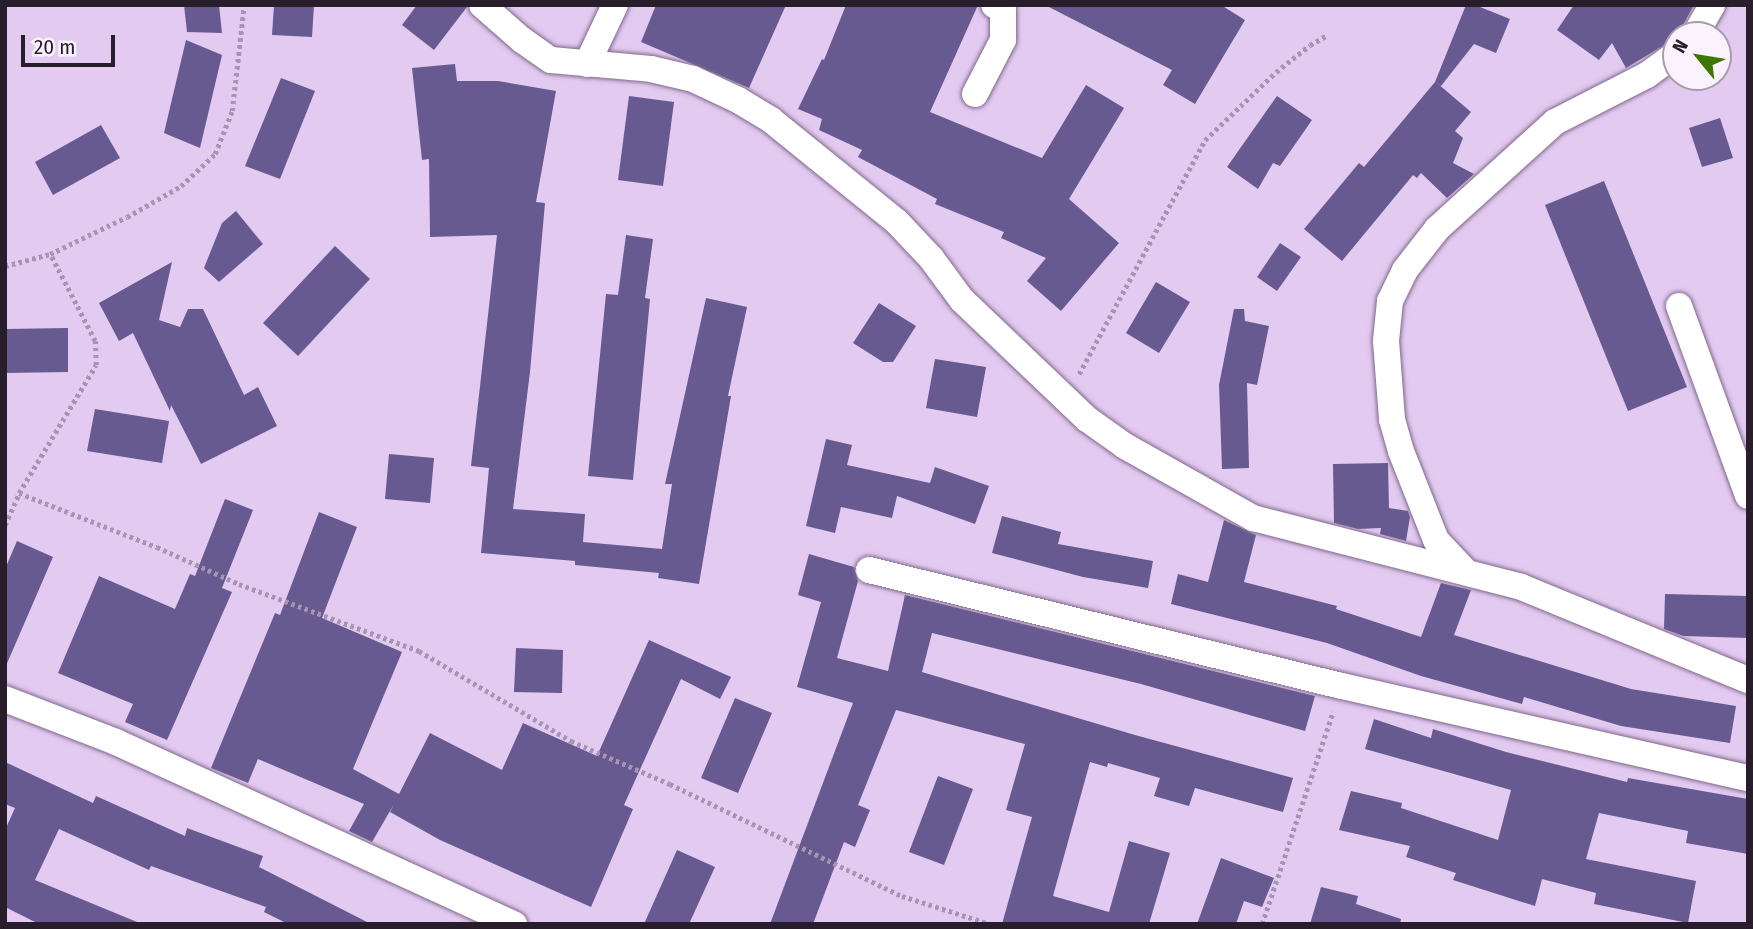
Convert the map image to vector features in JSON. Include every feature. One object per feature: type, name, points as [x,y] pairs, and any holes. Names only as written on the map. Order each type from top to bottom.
[{"type":"street","points":[[482,5],[522,40],[551,60],[651,69],[693,79],[738,100],[771,120],[897,222],[931,258],[962,300],[1066,400],[1125,446],[1253,518],[1521,587],[1748,680]]},
{"type":"street","points":[[587,64],[615,5]]},
{"type":"street","points":[[975,94],[1003,40],[1003,10],[994,5]]},
{"type":"street","points":[[1703,21],[1712,5]]},
{"type":"street","points":[[1465,571],[1436,540],[1401,451],[1392,419],[1386,341],[1391,301],[1405,270],[1437,229],[1555,122],[1647,75],[1662,64]]},
{"type":"street","points":[[1679,306],[1748,496]]},
{"type":"street","points":[[869,570],[1342,686],[1748,779]]},
{"type":"street","points":[[5,699],[153,759],[477,916],[514,924]]},
{"type":"path","points":[[5,266],[50,254],[127,217],[181,186],[215,153],[232,111],[244,5]]},
{"type":"path","points":[[1066,400],[1117,299],[1205,141],[1276,72],[1310,44],[1327,36]]},
{"type":"path","points":[[5,525],[19,493],[96,365],[95,341],[50,254]]},
{"type":"path","points":[[19,493],[157,547],[239,584],[419,651],[571,741],[670,784],[880,886],[990,924]]},
{"type":"path","points":[[1262,924],[1342,686]]},
{"type":"building","points":[[184,5],[219,5],[222,33],[187,32]]},
{"type":"building","points":[[274,5],[314,5],[312,37],[272,35]]},
{"type":"building","points":[[417,5],[467,7],[434,50],[402,25]]},
{"type":"building","points":[[656,5],[786,5],[749,88],[641,42]]},
{"type":"building","points":[[846,5],[978,5],[930,112],[1042,158],[1086,85],[1124,108],[1069,199],[1119,243],[1061,311],[1027,281],[1046,258],[1001,238],[1004,232],[935,204],[937,199],[858,157],[862,150],[819,130],[822,119],[798,109],[822,59],[824,60]]},
{"type":"building","points":[[1045,5],[1221,5],[1245,20],[1195,104],[1163,85],[1172,70]]},
{"type":"building","points":[[1466,5],[1475,5],[1510,19],[1496,53],[1474,44],[1441,86],[1437,83],[1471,112],[1455,131],[1463,138],[1453,163],[1474,174],[1447,198],[1421,173],[1417,178],[1413,175],[1342,261],[1304,229],[1359,163],[1364,167],[1435,82]]},
{"type":"building","points":[[1574,5],[1694,5],[1685,21],[1662,21],[1662,46],[1626,68],[1612,43],[1599,60],[1557,30]]},
{"type":"building","points":[[186,40],[222,55],[200,148],[164,133]]},
{"type":"building","points":[[455,64],[457,81],[498,81],[556,91],[536,202],[545,203],[530,372],[513,509],[585,514],[583,542],[662,549],[672,484],[665,484],[706,298],[747,307],[728,396],[731,396],[699,584],[658,578],[659,573],[575,565],[575,561],[481,553],[489,468],[471,466],[497,235],[430,237],[429,159],[422,160],[412,68]]},
{"type":"building","points":[[281,78],[315,91],[280,179],[245,166]]},
{"type":"building","points":[[629,96],[674,102],[663,186],[618,180]]},
{"type":"building","points":[[1277,96],[1312,120],[1280,166],[1273,163],[1258,189],[1227,167]]},
{"type":"building","points":[[1720,118],[1733,158],[1702,167],[1689,128]]},
{"type":"building","points":[[101,125],[120,158],[53,195],[35,162]]},
{"type":"building","points":[[1604,181],[1687,387],[1628,411],[1545,205]]},
{"type":"building","points":[[236,211],[263,244],[219,282],[204,268],[222,223]]},
{"type":"building","points":[[626,235],[653,239],[645,298],[650,299],[633,480],[588,476],[606,294],[618,295]]},
{"type":"building","points":[[1280,243],[1301,257],[1277,291],[1257,277]]},
{"type":"building","points":[[335,246],[370,279],[298,356],[263,323]]},
{"type":"building","points":[[172,262],[159,320],[180,327],[188,309],[203,309],[244,395],[258,387],[277,426],[201,464],[171,405],[170,411],[133,333],[119,341],[99,303]]},
{"type":"building","points":[[1156,282],[1190,302],[1159,353],[1126,333]]},
{"type":"building","points":[[879,303],[916,326],[893,362],[883,362],[853,343]]},
{"type":"building","points":[[1234,309],[1244,309],[1245,321],[1269,326],[1257,385],[1247,383],[1249,468],[1222,469],[1219,385]]},
{"type":"building","points":[[68,328],[68,372],[5,373],[5,329]]},
{"type":"building","points":[[935,359],[986,367],[977,417],[926,408]]},
{"type":"building","points":[[95,409],[169,421],[162,463],[87,451]]},
{"type":"building","points":[[826,439],[852,445],[847,465],[930,483],[935,467],[989,486],[975,524],[897,496],[892,518],[841,507],[835,533],[806,526]]},
{"type":"building","points":[[389,454],[434,458],[430,503],[385,499]]},
{"type":"building","points":[[1388,463],[1389,508],[1408,511],[1410,517],[1406,541],[1380,534],[1381,528],[1358,529],[1334,523],[1333,464]]},
{"type":"building","points":[[225,499],[253,510],[222,588],[232,592],[167,740],[125,722],[133,704],[58,673],[99,576],[175,609],[190,574],[195,576]]},
{"type":"building","points":[[319,512],[357,527],[322,618],[402,652],[353,769],[399,794],[430,733],[502,770],[523,723],[597,756],[649,640],[731,677],[720,699],[681,679],[624,805],[633,809],[591,907],[440,840],[390,812],[394,804],[372,842],[349,831],[364,804],[258,759],[248,783],[211,768],[275,613],[280,615]]},
{"type":"building","points":[[1002,516],[1061,532],[1058,544],[1153,561],[1148,588],[1083,577],[992,553]]},
{"type":"building","points":[[1224,520],[1256,535],[1244,582],[1337,606],[1336,609],[1421,637],[1441,583],[1471,590],[1454,635],[1631,689],[1736,706],[1730,743],[1621,726],[1524,697],[1522,704],[1421,676],[1327,643],[1171,604],[1178,574],[1208,582]]},
{"type":"building","points":[[17,541],[53,557],[5,668],[5,569]]},
{"type":"building","points":[[809,554],[854,567],[858,581],[837,658],[888,671],[905,595],[1315,696],[1305,731],[1141,684],[932,633],[922,672],[1293,778],[1283,812],[1195,788],[1189,806],[1154,796],[1160,778],[1108,763],[1107,767],[1090,762],[1053,896],[1109,912],[1129,841],[1170,853],[1149,924],[1002,924],[1032,817],[1006,810],[1025,744],[896,710],[858,805],[870,810],[855,847],[844,842],[813,924],[770,924],[853,703],[797,687],[821,602],[798,595]]},
{"type":"building","points":[[1665,594],[1748,596],[1748,638],[1683,636],[1664,629]]},
{"type":"building","points":[[516,648],[563,650],[562,693],[514,692]]},
{"type":"building","points":[[735,698],[772,713],[738,793],[701,778]]},
{"type":"building","points":[[1374,719],[1431,738],[1433,729],[1506,752],[1627,782],[1628,778],[1748,799],[1748,854],[1686,843],[1688,831],[1599,813],[1586,859],[1696,881],[1688,923],[1594,904],[1596,893],[1542,879],[1535,906],[1453,880],[1456,873],[1406,857],[1410,846],[1339,830],[1351,791],[1402,803],[1401,808],[1498,840],[1511,790],[1365,749]]},
{"type":"building","points":[[5,762],[93,803],[96,796],[185,836],[187,828],[263,856],[259,867],[371,924],[288,924],[264,912],[266,907],[151,866],[149,870],[59,829],[35,880],[142,924],[39,924],[5,907],[5,830],[15,808],[5,804]]},
{"type":"building","points":[[938,776],[973,789],[944,865],[909,852]]},
{"type":"building","points":[[677,850],[715,867],[689,924],[644,924]]},
{"type":"building","points":[[1221,858],[1274,878],[1262,907],[1244,901],[1236,924],[1197,924]]},
{"type":"building","points":[[1321,887],[1358,896],[1356,904],[1401,919],[1400,924],[1310,924]]}]
